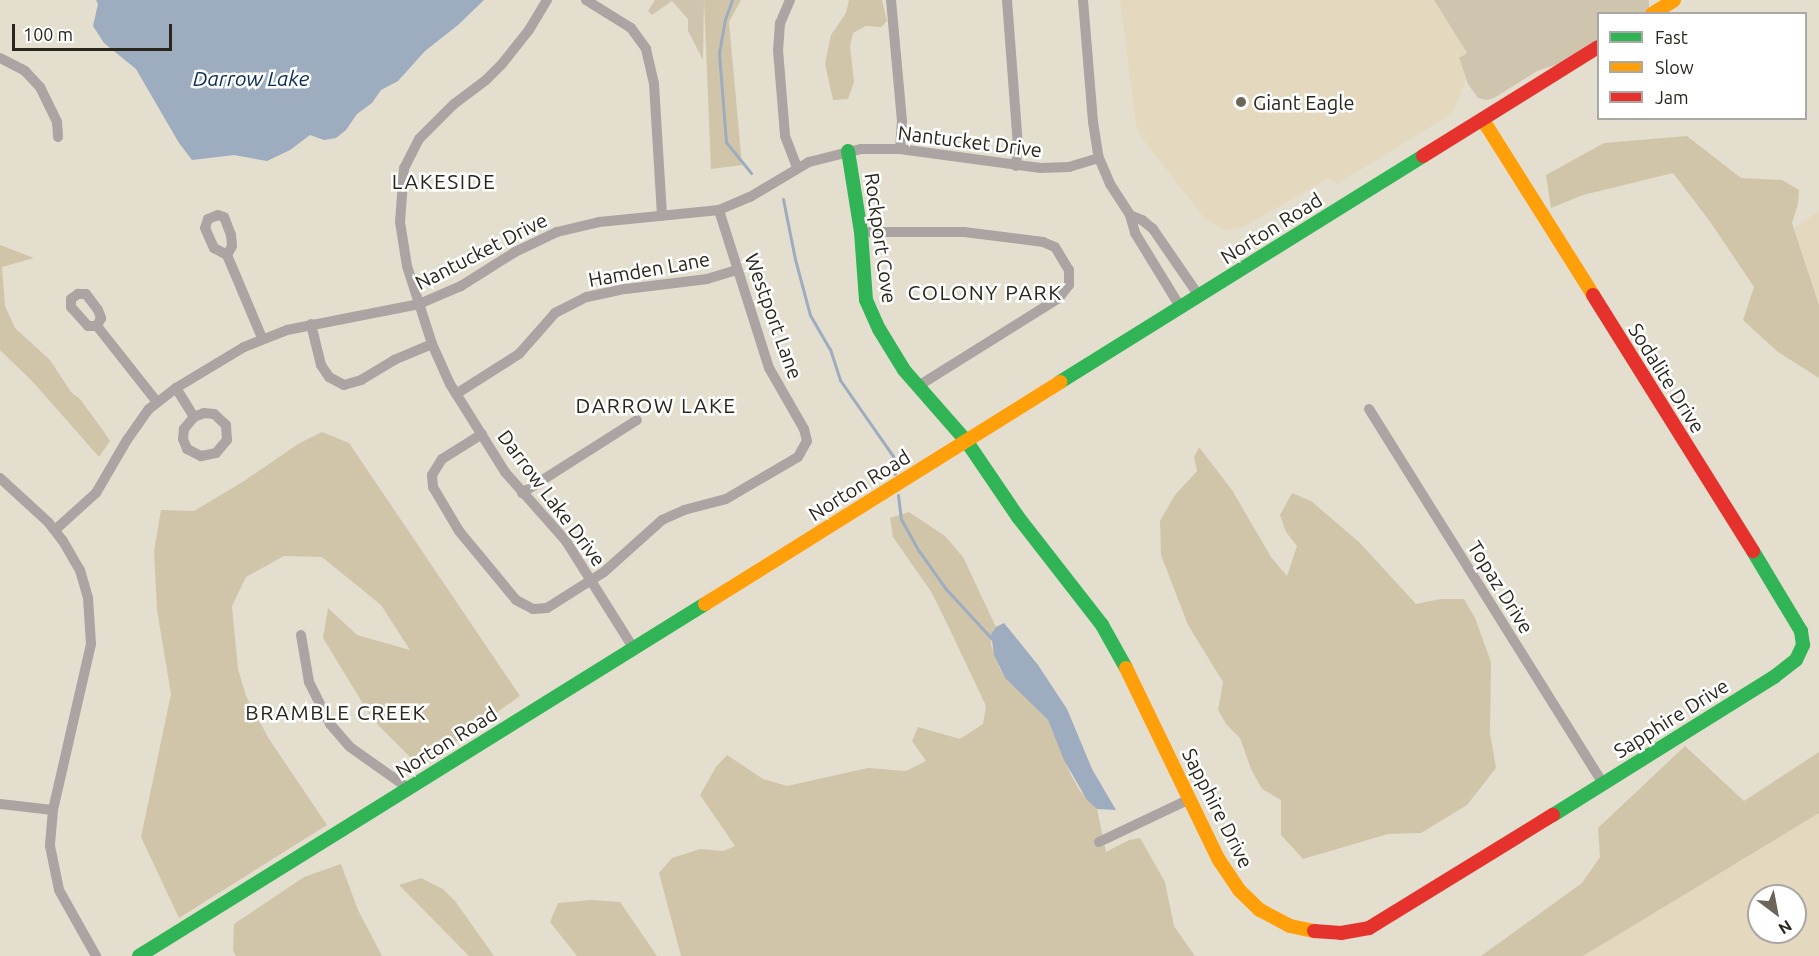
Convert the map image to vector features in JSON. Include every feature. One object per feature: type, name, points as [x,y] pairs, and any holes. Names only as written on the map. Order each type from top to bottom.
[{"type":"street","name":"Darrow Lake Drive","points":[[547,0],[529,30],[502,64],[436,120],[419,139],[404,168],[400,222],[407,266],[432,344],[456,394],[522,493],[559,532],[634,649]]},
{"type":"street","points":[[586,0],[631,28],[646,49],[654,84],[662,216]]},
{"type":"street","points":[[790,0],[780,23],[778,50],[785,136],[796,168]]},
{"type":"street","points":[[891,0],[902,121],[900,149]]},
{"type":"street","points":[[1007,0],[1018,146],[1016,166]]},
{"type":"street","points":[[1083,0],[1093,122],[1099,158],[1110,184],[1130,215],[1135,233],[1181,308]]},
{"type":"street","points":[[1655,12],[1674,0]]},
{"type":"street","name":"Norton Road","points":[[139,956],[1597,48]]},
{"type":"street","points":[[0,58],[25,71],[40,87],[57,122],[58,137]]},
{"type":"street","name":"Sodalite Drive","points":[[1483,120],[1790,610],[1802,636],[1803,645],[1797,660]]},
{"type":"street","name":"Nantucket Drive","points":[[55,530],[96,494],[127,440],[157,402],[176,388],[262,338],[311,324],[419,304],[461,286],[515,252],[557,232],[599,222],[719,210],[750,197],[796,168],[848,151],[900,149],[1016,166],[1054,168],[1099,158]]},
{"type":"street","name":"Rockport Cove","points":[[848,151],[861,232],[864,288],[870,309],[891,350],[918,386],[967,442]]},
{"type":"street","name":"Westport Lane","points":[[591,580],[621,559],[662,520],[684,510],[726,499],[792,461],[805,448],[806,435],[769,368],[753,310],[737,270],[719,210]]},
{"type":"street","points":[[1130,215],[1142,220],[1153,229],[1199,296]]},
{"type":"street","points":[[861,232],[964,232],[1043,242],[1055,248],[1069,270],[1069,285],[1059,298],[918,386]]},
{"type":"street","points":[[227,255],[262,338]]},
{"type":"street","name":"Hamden Lane","points":[[456,394],[512,360],[548,320],[579,300],[626,289],[707,279],[737,270]]},
{"type":"street","points":[[311,324],[321,365],[329,377],[344,385],[361,380],[394,360],[432,344]]},
{"type":"street","points":[[97,326],[157,402]]},
{"type":"street","points":[[176,388],[194,417]]},
{"type":"street","name":"Topaz Drive","points":[[1369,409],[1603,784]]},
{"type":"street","points":[[214,414],[226,424],[227,440],[216,453],[206,456],[196,455],[185,444],[184,429],[194,417],[214,414]]},
{"type":"street","points":[[522,493],[637,420]]},
{"type":"street","points":[[482,435],[437,464],[432,475],[433,487],[459,531],[521,604],[533,609],[547,608],[591,580]]},
{"type":"street","name":"Sapphire Drive","points":[[967,442],[1018,517],[1102,625],[1126,667],[1227,874],[1260,910],[1279,921],[1309,931],[1341,933],[1369,928],[1774,678],[1797,660]]},
{"type":"street","points":[[0,478],[55,530],[80,570],[88,598],[91,622],[88,657],[53,810],[50,846],[56,881],[72,917],[96,956]]},
{"type":"street","points":[[301,635],[309,682],[330,724],[350,747],[408,788]]},
{"type":"street","points":[[1099,842],[1190,799]]},
{"type":"street","points":[[0,804],[53,810]]},
{"type":"shaded area","points":[[655,0],[704,0],[703,60],[688,31],[688,19],[672,1],[652,15],[648,11]]},
{"type":"shaded area","points":[[704,0],[741,0],[729,22],[742,165],[711,169]]},
{"type":"shaded area","points":[[849,0],[882,0],[887,21],[881,27],[866,26],[853,33],[850,46],[854,82],[848,99],[833,100],[825,64],[831,35],[846,13]]},
{"type":"shaded area","points":[[1120,0],[1434,0],[1467,53],[1459,59],[1466,79],[1453,113],[1337,184],[1329,178],[1241,228],[1225,230],[1206,220],[1142,138],[1136,125]]},
{"type":"shaded area","points":[[1434,0],[1649,1],[1649,9],[1645,12],[1597,12],[1597,42],[1561,63],[1537,71],[1494,98],[1486,100],[1478,98],[1468,84],[1459,58],[1467,53]]},
{"type":"shaded area","points":[[1687,136],[1741,178],[1782,180],[1799,190],[1798,204],[1792,223],[1819,305],[1819,378],[1778,352],[1743,320],[1754,287],[1711,223],[1673,173],[1583,195],[1551,208],[1546,175],[1604,143]]},
{"type":"shaded area","points":[[1819,211],[1819,305],[1794,228]]},
{"type":"shaded area","points":[[0,245],[34,258],[2,267],[5,306],[15,328],[50,360],[71,392],[80,399],[110,441],[99,457],[33,382],[0,350]]},
{"type":"shaded area","points":[[322,432],[349,443],[520,696],[420,767],[373,720],[323,638],[328,608],[357,635],[410,650],[381,605],[322,557],[284,556],[246,577],[232,606],[238,669],[246,696],[269,739],[327,825],[179,918],[141,837],[171,694],[157,610],[154,551],[161,510],[194,511],[244,481],[298,444]]},
{"type":"shaded area","points":[[1199,447],[1232,490],[1271,557],[1287,576],[1297,546],[1286,532],[1280,515],[1292,493],[1311,501],[1359,542],[1416,604],[1441,599],[1464,599],[1475,618],[1491,662],[1490,733],[1496,768],[1467,805],[1421,833],[1388,834],[1303,859],[1281,835],[1281,800],[1262,789],[1251,769],[1240,738],[1226,724],[1218,710],[1223,682],[1188,625],[1161,555],[1160,521],[1175,495],[1197,471],[1194,457]]},
{"type":"shaded area","points":[[909,512],[945,536],[963,557],[996,627],[991,634],[991,645],[999,667],[1005,678],[1048,720],[1071,775],[1080,791],[1097,809],[1106,852],[1129,840],[1140,838],[1165,882],[1174,926],[1195,956],[681,956],[659,873],[672,858],[700,849],[723,851],[735,846],[700,795],[716,767],[727,755],[763,779],[787,786],[868,768],[906,771],[926,761],[912,741],[918,727],[960,739],[983,724],[986,706],[952,634],[932,593],[893,537],[890,518]]},
{"type":"shaded area","points":[[1685,746],[1744,801],[1819,752],[1819,813],[1583,956],[1481,956],[1582,883],[1600,857],[1598,828]]},
{"type":"shaded area","points":[[1819,813],[1819,956],[1583,956]]},
{"type":"shaded area","points":[[341,864],[358,910],[382,956],[236,956],[233,950],[234,924],[304,877]]},
{"type":"shaded area","points":[[421,878],[443,889],[455,901],[494,956],[469,956],[399,885]]},
{"type":"shaded area","points":[[591,900],[620,902],[657,956],[577,956],[550,922],[558,903]]},
{"type":"water","name":"Darrow Lake","points":[[96,0],[484,0],[458,25],[425,51],[398,81],[381,90],[372,103],[357,114],[346,130],[336,138],[324,140],[310,135],[290,150],[267,161],[234,155],[192,160],[179,143],[136,69],[104,43],[93,26],[98,4]]},
{"type":"water","points":[[1004,623],[1038,665],[1067,709],[1092,769],[1116,810],[1097,809],[1087,800],[1064,760],[1048,720],[1005,678],[994,655],[991,634],[996,627]]},
{"type":"waterway","points":[[732,0],[725,19],[719,53],[726,142],[751,173]]},
{"type":"waterway","points":[[783,199],[795,259],[810,315],[830,349],[840,380],[893,456],[895,474]]},
{"type":"waterway","points":[[898,495],[901,519],[919,551],[946,589],[991,638]]},
{"type":"traffic: fast","points":[[848,151],[861,232],[866,300],[879,329],[904,370],[967,442],[1018,517],[1102,625],[1126,668]]},
{"type":"traffic: fast","points":[[1060,382],[1423,156]]},
{"type":"traffic: fast","points":[[1553,815],[1774,677],[1796,660],[1803,645],[1801,631],[1753,551]]},
{"type":"traffic: fast","points":[[139,956],[705,604]]},
{"type":"traffic: slow","points":[[1655,12],[1674,0]]},
{"type":"traffic: slow","points":[[1483,120],[1593,295]]},
{"type":"traffic: slow","points":[[705,604],[1060,382]]},
{"type":"traffic: slow","points":[[1126,668],[1219,860],[1239,890],[1260,910],[1290,926],[1314,931]]},
{"type":"traffic: jam","points":[[1423,156],[1597,48]]},
{"type":"traffic: jam","points":[[1593,295],[1753,551]]},
{"type":"traffic: jam","points":[[1314,931],[1341,933],[1369,928],[1553,815]]},
{"type":"place","name":"Giant Eagle","points":[[1241,102]]},
{"type":"district","name":"LAKESIDE","points":[[444,181]]},
{"type":"district","name":"COLONY PARK","points":[[985,292]]},
{"type":"district","name":"DARROW LAKE","points":[[656,405]]},
{"type":"district","name":"BRAMBLE CREEK","points":[[336,712]]}]
